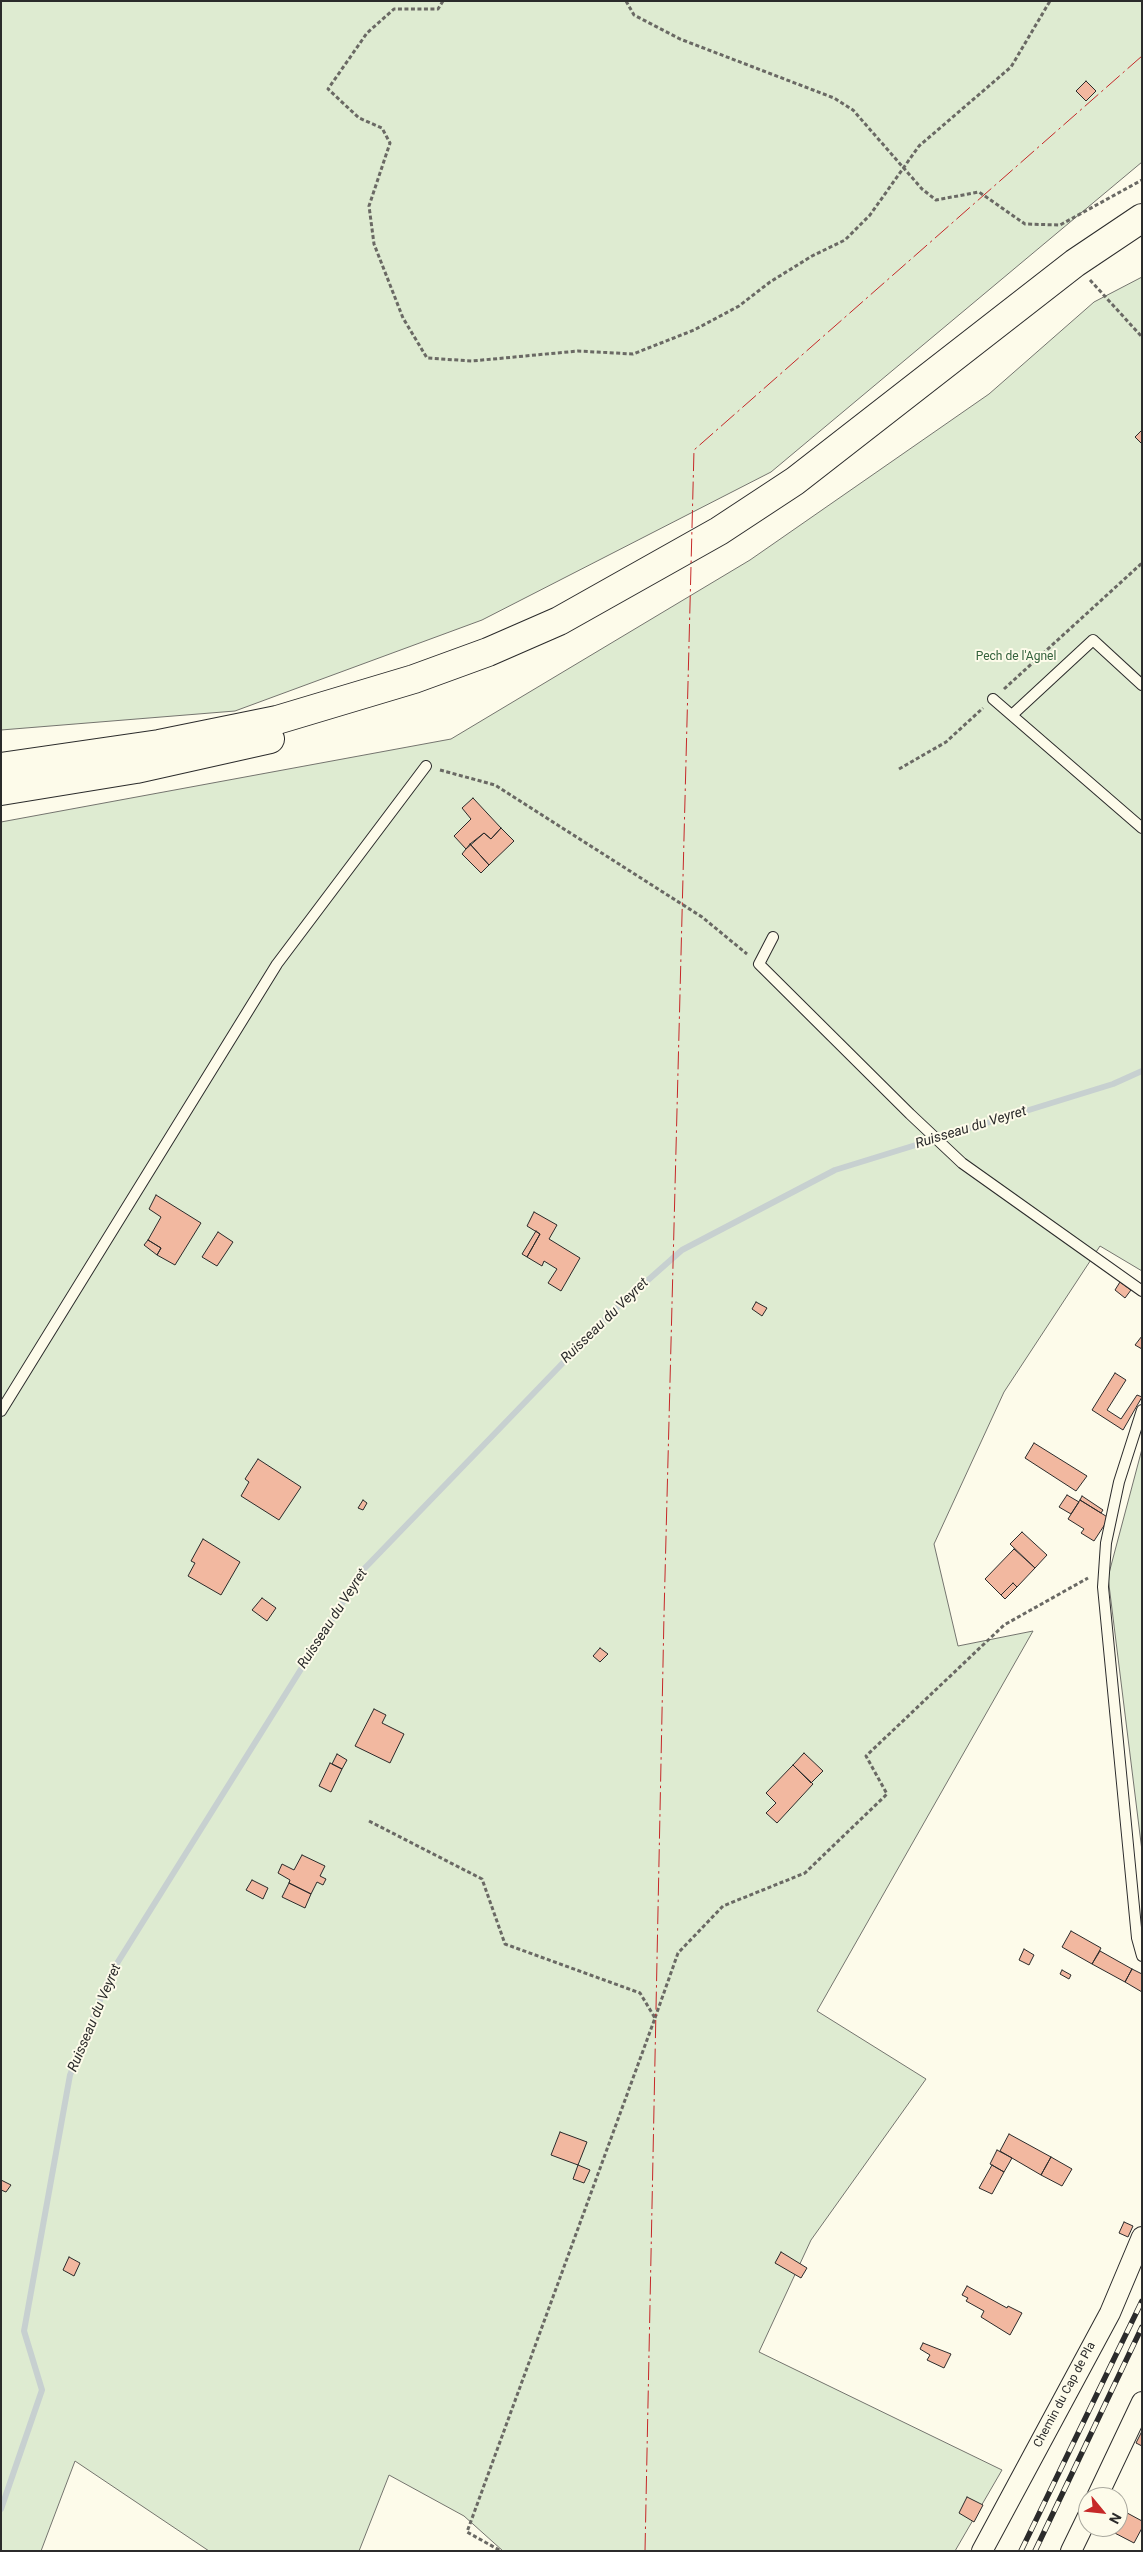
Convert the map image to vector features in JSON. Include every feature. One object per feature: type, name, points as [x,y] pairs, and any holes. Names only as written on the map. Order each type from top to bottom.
[{"type":"main road","points":[[1,767],[159,744],[277,720],[414,679],[488,652],[559,621],[719,532],[795,481],[1075,263],[1142,218]]},
{"type":"main road","points":[[1,791],[145,768],[335,722],[450,685],[567,635],[660,587],[724,548],[800,496],[1086,276],[1142,240]]},
{"type":"street","name":"Chemin du Cap de Pla","points":[[982,2551],[1110,2313],[1142,2237]]},
{"type":"street","points":[[1102,2487],[1142,2402]]},
{"type":"street","points":[[1072,2551],[1078,2537]]},
{"type":"lane","points":[[1012,715],[1093,640],[1142,685]]},
{"type":"lane","points":[[993,699],[1142,828]]},
{"type":"lane","points":[[1,1410],[277,964],[426,766]]},
{"type":"lane","points":[[773,937],[759,964],[962,1163],[1142,1291]]},
{"type":"lane","points":[[1142,1410],[1119,1482],[1106,1543],[1103,1587],[1137,1938],[1142,1956]]},
{"type":"path","points":[[443,1],[438,9],[394,10],[367,32],[328,89],[359,118],[382,128],[390,143],[383,170],[369,206],[374,244],[403,318],[427,358],[472,361],[578,351],[633,354],[686,333],[739,306],[770,282],[812,256],[845,240],[870,216],[919,146],[1011,67],[1050,1]]},
{"type":"path","points":[[626,1],[634,15],[680,39],[834,98],[853,110],[922,189],[936,200],[979,192],[1025,224],[1060,225],[1142,180]]},
{"type":"path","points":[[1086,276],[1142,337]]},
{"type":"path","points":[[899,769],[946,742],[1142,563]]},
{"type":"path","points":[[426,766],[495,785],[702,917],[759,964]]},
{"type":"path","points":[[501,2551],[467,2532],[678,1954],[722,1906],[805,1873],[887,1794],[866,1756],[1004,1625],[1104,1568]]},
{"type":"path","points":[[368,1821],[482,1879],[505,1944],[640,1993],[655,2018]]},
{"type":"green space","points":[[1,1],[1142,1],[1142,162],[771,472],[482,620],[235,711],[1,730]]},
{"type":"green space","name":"Pech de l'Agnel","points":[[1142,277],[1142,1271],[1100,1246],[1004,1392],[934,1544],[958,1646],[1033,1631],[817,2011],[926,2079],[811,2240],[759,2352],[1002,2470],[955,2551],[503,2551],[464,2516],[389,2475],[359,2551],[209,2551],[75,2461],[41,2551],[1,2551],[1,822],[451,739],[750,560],[989,394],[1094,302]]},
{"type":"green space","points":[[1142,1449],[1142,1851],[1108,1577]]},
{"type":"building","points":[[1086,81],[1096,91],[1086,101],[1076,91]]},
{"type":"building","points":[[1142,430],[1142,444],[1135,437]]},
{"type":"building","points":[[473,798],[501,828],[491,839],[484,833],[466,849],[454,836],[471,819],[462,808]]},
{"type":"building","points":[[501,828],[514,841],[489,865],[470,844],[484,833],[491,839]]},
{"type":"building","points":[[470,844],[489,865],[481,873],[462,854]]},
{"type":"building","points":[[156,1195],[201,1223],[175,1265],[157,1255],[161,1248],[148,1240],[161,1217],[149,1209]]},
{"type":"building","points":[[534,1212],[557,1225],[549,1239],[580,1258],[561,1291],[548,1283],[557,1269],[544,1261],[542,1266],[527,1257],[540,1234],[527,1226]]},
{"type":"building","points":[[536,1231],[540,1234],[527,1257],[522,1254]]},
{"type":"building","points":[[218,1232],[233,1242],[217,1266],[202,1257]]},
{"type":"building","points":[[148,1240],[161,1248],[157,1255],[144,1245]]},
{"type":"building","points":[[1120,1282],[1131,1290],[1125,1298],[1115,1290]]},
{"type":"building","points":[[756,1302],[767,1308],[762,1316],[752,1309]]},
{"type":"building","points":[[1142,1336],[1142,1349],[1135,1345]]},
{"type":"building","points":[[1115,1373],[1126,1380],[1107,1410],[1121,1419],[1137,1395],[1142,1397],[1123,1430],[1092,1410]]},
{"type":"building","points":[[1034,1443],[1087,1476],[1076,1491],[1025,1458]]},
{"type":"building","points":[[258,1459],[301,1487],[279,1520],[241,1496],[249,1482],[245,1479]]},
{"type":"building","points":[[1067,1495],[1079,1502],[1071,1514],[1059,1507]]},
{"type":"building","points":[[1082,1496],[1103,1510],[1101,1513],[1080,1500]]},
{"type":"building","points":[[363,1500],[367,1503],[363,1510],[358,1508]]},
{"type":"building","points":[[1080,1500],[1109,1518],[1094,1541],[1081,1533],[1084,1529],[1068,1519]]},
{"type":"building","points":[[1022,1532],[1047,1555],[1035,1568],[1010,1544]]},
{"type":"building","points":[[203,1539],[240,1562],[221,1595],[188,1576],[195,1563],[191,1561]]},
{"type":"building","points":[[1014,1549],[1035,1568],[1017,1587],[1013,1583],[1001,1595],[985,1579]]},
{"type":"building","points":[[1013,1583],[1017,1587],[1005,1599],[1001,1595]]},
{"type":"building","points":[[262,1598],[276,1608],[267,1621],[252,1610]]},
{"type":"building","points":[[600,1648],[608,1654],[600,1662],[593,1656]]},
{"type":"building","points":[[374,1709],[386,1715],[382,1723],[404,1734],[390,1763],[355,1746]]},
{"type":"building","points":[[804,1753],[823,1771],[811,1783],[793,1765]]},
{"type":"building","points":[[337,1754],[347,1760],[342,1769],[332,1764]]},
{"type":"building","points":[[330,1763],[342,1769],[331,1792],[319,1786]]},
{"type":"building","points":[[793,1765],[813,1784],[777,1823],[766,1813],[776,1803],[766,1793]]},
{"type":"building","points":[[302,1855],[325,1866],[320,1876],[326,1879],[323,1885],[317,1882],[311,1894],[289,1883],[290,1880],[278,1873],[282,1864],[294,1870]]},
{"type":"building","points":[[252,1880],[268,1888],[263,1899],[246,1890]]},
{"type":"building","points":[[289,1883],[311,1894],[305,1908],[282,1897]]},
{"type":"building","points":[[1071,1931],[1101,1948],[1092,1964],[1062,1947]]},
{"type":"building","points":[[1024,1949],[1034,1955],[1029,1965],[1019,1960]]},
{"type":"building","points":[[1100,1951],[1132,1969],[1125,1982],[1092,1964]]},
{"type":"building","points":[[1132,1969],[1142,1974],[1142,1992],[1125,1982]]},
{"type":"building","points":[[1062,1970],[1071,1975],[1069,1979],[1060,1974]]},
{"type":"building","points":[[560,2132],[587,2142],[578,2165],[551,2155]]},
{"type":"building","points":[[1009,2134],[1051,2157],[1041,2175],[1000,2151]]},
{"type":"building","points":[[997,2150],[1012,2158],[1004,2172],[990,2164]]},
{"type":"building","points":[[1051,2157],[1072,2169],[1062,2186],[1041,2175]]},
{"type":"building","points":[[578,2165],[590,2170],[584,2183],[573,2179]]},
{"type":"building","points":[[992,2165],[1004,2172],[992,2194],[979,2188]]},
{"type":"building","points":[[1,2180],[11,2185],[6,2192],[1,2190]]},
{"type":"building","points":[[1124,2222],[1133,2226],[1128,2237],[1119,2233]]},
{"type":"building","points":[[781,2252],[807,2268],[801,2278],[775,2263]]},
{"type":"building","points":[[69,2257],[80,2263],[74,2276],[63,2270]]},
{"type":"building","points":[[967,2286],[1007,2308],[1008,2306],[1022,2313],[1010,2335],[981,2317],[984,2311],[966,2301],[968,2298],[962,2295]]},
{"type":"building","points":[[923,2343],[951,2354],[944,2368],[927,2360],[930,2355],[920,2349]]},
{"type":"building","points":[[1142,2431],[1142,2446],[1136,2443]]},
{"type":"building","points":[[967,2497],[983,2505],[974,2522],[959,2513]]},
{"type":"building","points":[[1128,2513],[1142,2521],[1142,2528],[1134,2543],[1122,2537],[1128,2537]]},
{"type":"waterway","name":"Ruisseau du Veyret","points":[[1,2509],[42,2390],[24,2331],[70,2075],[111,1973],[363,1570],[613,1311],[682,1250],[835,1170],[1113,1084],[1142,1071]]},
{"type":"railway","points":[[1021,2551],[1142,2301]]},
{"type":"railway","points":[[1035,2551],[1142,2327]]},
{"type":"power","points":[[645,2551],[664,1615],[694,450],[1142,56]]}]
